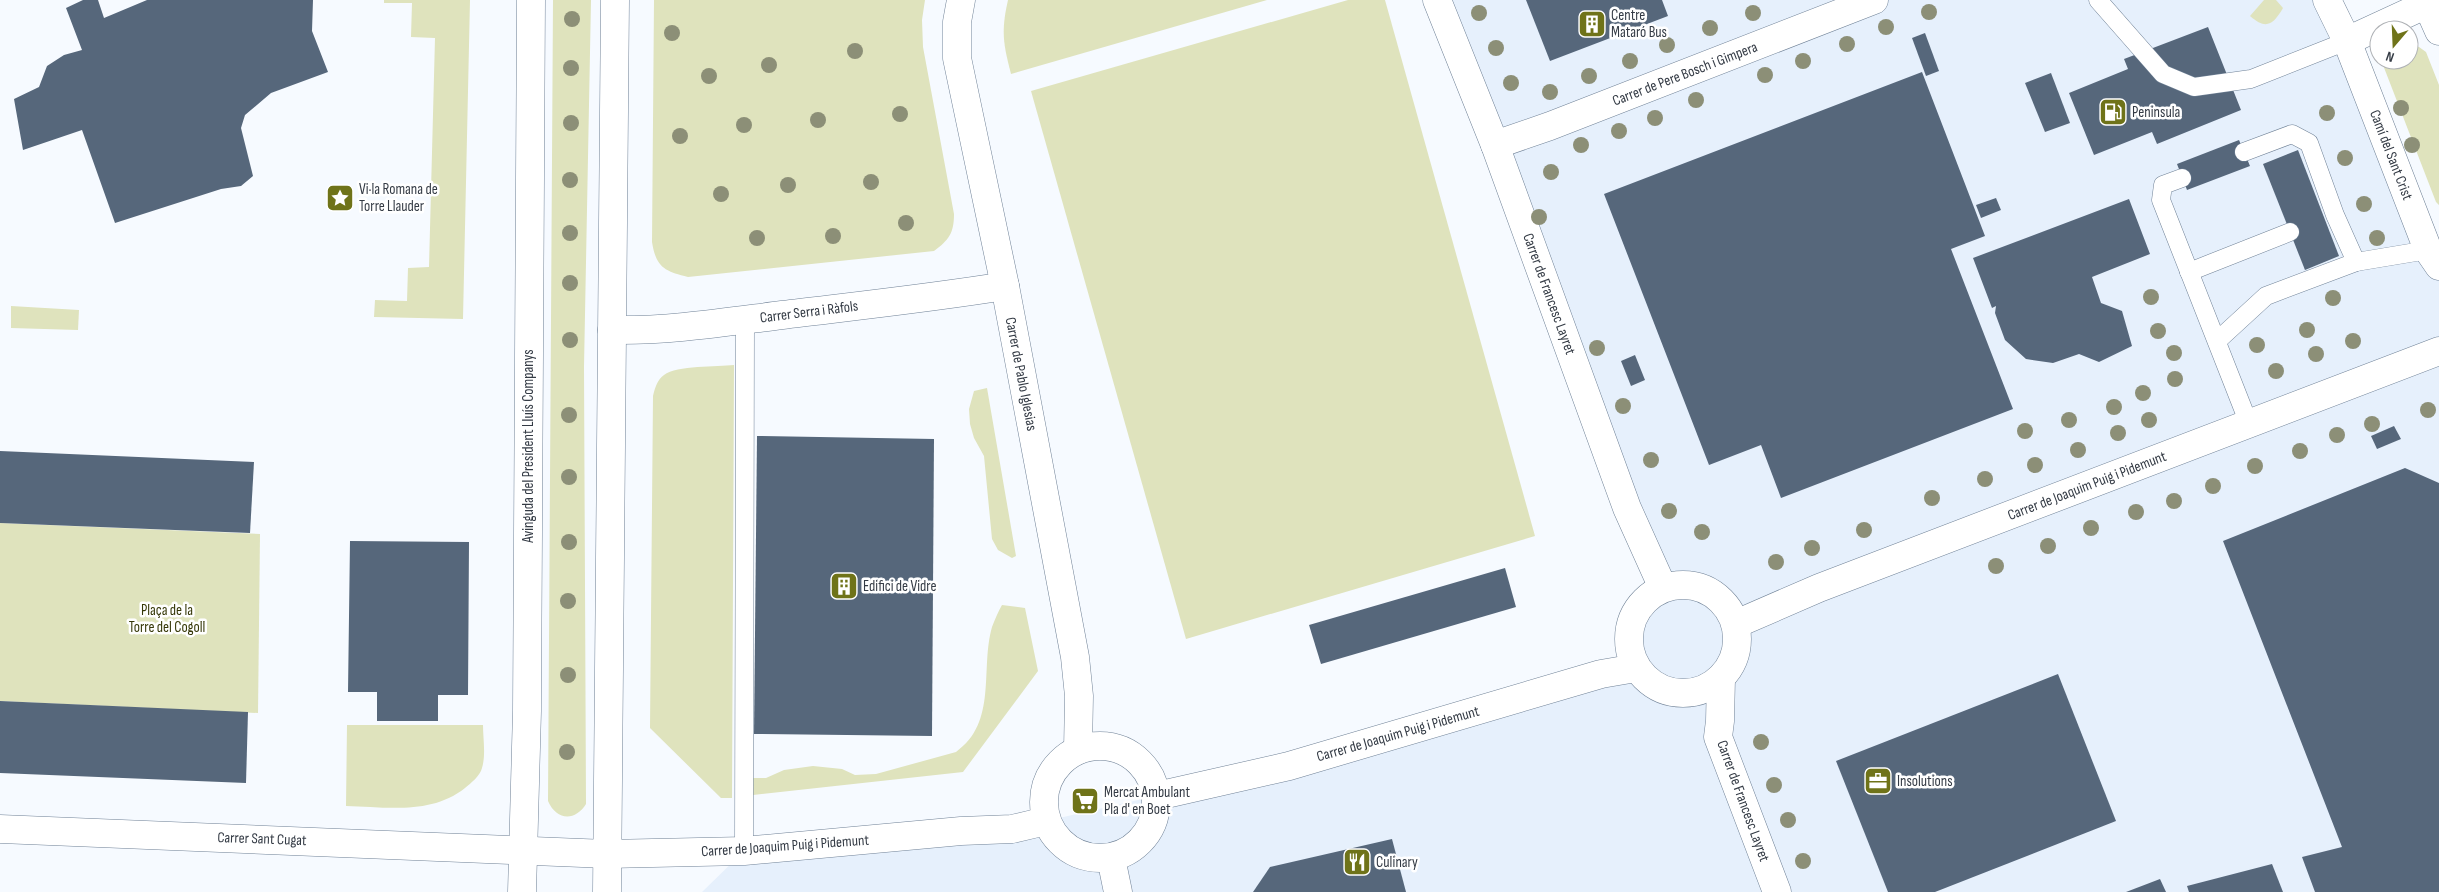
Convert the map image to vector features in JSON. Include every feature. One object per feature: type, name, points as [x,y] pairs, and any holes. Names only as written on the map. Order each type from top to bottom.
[{"type":"street","name":"Avinguda del President Lluís Companys","points":[[522,892],[527,701],[531,0]]},
{"type":"street","points":[[607,892],[615,0]]},
{"type":"street","name":"Carrer de Pablo Iglesias","points":[[961,0],[957,22],[957,58],[1004,286],[1075,657],[1079,696],[1078,750]]},
{"type":"street","name":"Carrer de Francesc Layret","points":[[1437,0],[1495,145],[1627,508],[1663,588]]},
{"type":"street","name":"Carrer de Pere Bosch i Gimpera","points":[[1495,145],[1550,126],[1874,0]]},
{"type":"street","name":"Camí del Sant Crist","points":[[2327,0],[2347,41],[2434,258]]},
{"type":"street","points":[[2347,41],[2427,4],[2439,31]]},
{"type":"street","name":"Carrer Serra i Ràfols","points":[[612,330],[638,330],[745,319],[945,296],[1004,286]]},
{"type":"street","name":"Carrer de Joaquim Puig i Pidemunt","points":[[1736,624],[1819,588],[2439,351]]},
{"type":"street","points":[[1685,584],[1707,590],[1725,603],[1736,624],[1737,647],[1734,659],[1721,678],[1705,689],[1686,694],[1667,692],[1650,682],[1636,668],[1629,650],[1630,624],[1640,603],[1663,588],[1685,584]]},
{"type":"street","name":"Carrer de Joaquim Puig i Pidemunt","points":[[1157,796],[1289,766],[1601,674],[1636,668]]},
{"type":"street","name":"Carrer de Francesc Layret","points":[[1721,678],[1718,737],[1728,768],[1777,892]]},
{"type":"street","points":[[1104,745],[1129,753],[1148,771],[1157,796],[1155,817],[1146,836],[1130,850],[1111,858],[1091,858],[1072,852],[1056,839],[1046,822],[1043,801],[1048,779],[1060,762],[1078,750],[1104,745]]},
{"type":"street","name":"Carrer de Joaquim Puig i Pidemunt","points":[[523,850],[607,854],[744,851],[960,831],[1012,829],[1046,822]]},
{"type":"street","name":"Carrer Sant Cugat","points":[[0,829],[523,850]]},
{"type":"street","points":[[1111,858],[1118,892]]},
{"type":"lane","points":[[2098,0],[2163,74],[2194,87],[2251,80],[2347,41]]},
{"type":"lane","points":[[2244,152],[2292,134],[2310,144],[2330,217],[2356,262]]},
{"type":"lane","points":[[2182,178],[2163,185],[2161,200],[2249,424]]},
{"type":"lane","points":[[2189,272],[2290,232]]},
{"type":"lane","points":[[2216,341],[2266,296],[2356,262],[2434,258]]},
{"type":"lane","points":[[744,851],[745,319]]},
{"type":"shaded area","points":[[1437,0],[2327,0],[2439,266],[2439,892],[702,892],[744,851],[1046,821],[1239,777],[1636,668],[1629,650],[1630,624],[1641,603],[1663,588]]},
{"type":"green space","points":[[384,0],[470,0],[463,319],[374,317],[375,300],[407,301],[408,268],[429,267],[435,38],[411,37],[412,3],[384,3]]},
{"type":"green space","points":[[553,0],[591,0],[584,367],[586,804],[577,814],[571,816],[561,815],[556,812],[548,801]]},
{"type":"green space","points":[[654,0],[925,0],[922,20],[923,47],[954,214],[950,236],[934,251],[688,277],[673,273],[662,267],[656,257],[652,242]]},
{"type":"green space","points":[[1008,0],[1267,0],[1011,74],[1004,37],[1004,20]]},
{"type":"green space","points":[[1348,0],[1385,0],[1535,536],[1186,639],[1031,91]]},
{"type":"green space","points":[[2264,0],[2276,0],[2283,8],[2269,24],[2260,23],[2250,16]]},
{"type":"green space","points":[[2419,47],[2426,52],[2439,85],[2439,205],[2436,202],[2385,70],[2419,70]]},
{"type":"green space","points":[[11,306],[79,310],[78,330],[11,328]]},
{"type":"green space","points":[[734,365],[732,798],[721,798],[650,728],[653,396],[660,379],[670,372],[687,368]]},
{"type":"green space","points":[[987,388],[1016,556],[1012,558],[998,550],[992,539],[984,456],[974,438],[970,424],[969,409],[974,391]]},
{"type":"green space","name":"Plaça de la Torre del Cogoll","points":[[0,523],[260,534],[258,713],[0,701]]},
{"type":"green space","points":[[1002,605],[1025,608],[1038,671],[963,772],[753,795],[753,778],[766,778],[784,770],[813,766],[842,769],[855,775],[876,774],[956,752],[969,740],[978,726],[983,710],[992,627]]},
{"type":"green space","points":[[347,725],[483,725],[484,752],[482,768],[477,777],[465,788],[452,797],[438,802],[408,808],[346,806]]},
{"type":"building","points":[[83,0],[98,0],[104,18],[147,0],[313,0],[312,31],[328,72],[271,93],[245,115],[241,128],[253,176],[241,186],[221,189],[115,223],[82,130],[23,150],[14,99],[39,87],[47,66],[64,55],[82,50],[66,8]]},
{"type":"building","name":"Centre Mataró Bus","points":[[1526,0],[1662,0],[1668,16],[1550,61]]},
{"type":"building","points":[[2208,27],[2241,110],[2157,144],[2152,132],[2094,155],[2069,93],[2128,69],[2124,59]]},
{"type":"building","points":[[1925,33],[1939,71],[1926,76],[1912,38]]},
{"type":"building","points":[[1922,72],[1985,236],[1951,249],[2013,409],[1781,498],[1761,445],[1709,465],[1604,194]]},
{"type":"building","points":[[2051,73],[2070,123],[2045,132],[2025,83]]},
{"type":"building","points":[[2239,140],[2250,166],[2187,190],[2177,164]]},
{"type":"building","points":[[2298,150],[2339,256],[2305,270],[2263,164]]},
{"type":"building","points":[[1996,198],[2001,210],[1981,218],[1976,205]]},
{"type":"building","points":[[2129,199],[2150,254],[2092,277],[2101,303],[2122,311],[2132,346],[2099,362],[2079,354],[2053,363],[2026,359],[2005,340],[1995,313],[1996,306],[1992,308],[1973,258]]},
{"type":"building","points":[[1635,355],[1645,380],[1631,386],[1621,361]]},
{"type":"building","points":[[2394,426],[2401,439],[2377,449],[2371,436]]},
{"type":"building","name":"Edifici de Vidre","points":[[757,436],[934,439],[932,736],[754,734]]},
{"type":"building","points":[[0,451],[254,462],[250,533],[0,523]]},
{"type":"building","points":[[2405,468],[2439,483],[2439,892],[2315,892],[2302,857],[2342,847],[2223,541]]},
{"type":"building","points":[[350,541],[469,542],[468,695],[438,695],[438,721],[377,721],[377,692],[348,692]]},
{"type":"building","points":[[1505,568],[1516,607],[1321,664],[1309,625]]},
{"type":"building","points":[[2058,674],[2116,821],[1935,892],[1888,892],[1836,761]]},
{"type":"building","points":[[0,701],[248,712],[246,783],[0,773]]},
{"type":"building","points":[[1392,839],[1406,892],[1253,892],[1270,867]]},
{"type":"building","points":[[2272,864],[2283,892],[2189,892],[2187,886]]},
{"type":"building","points":[[2160,879],[2166,892],[2126,892]]},
{"type":"place","name":"Centre Mataró Bus","points":[[1592,24]]},
{"type":"place","name":"Peninsula","points":[[2113,112]]},
{"type":"place","name":"Vi·la Romana de Torre Llauder","points":[[340,198]]},
{"type":"place","name":"Edifici de Vidre","points":[[844,586]]},
{"type":"place","name":"Insolutions","points":[[1878,781]]},
{"type":"place","name":"Mercat Ambulant Pla d' en Boet","points":[[1085,801]]},
{"type":"place","name":"Culinary","points":[[1357,862]]}]
